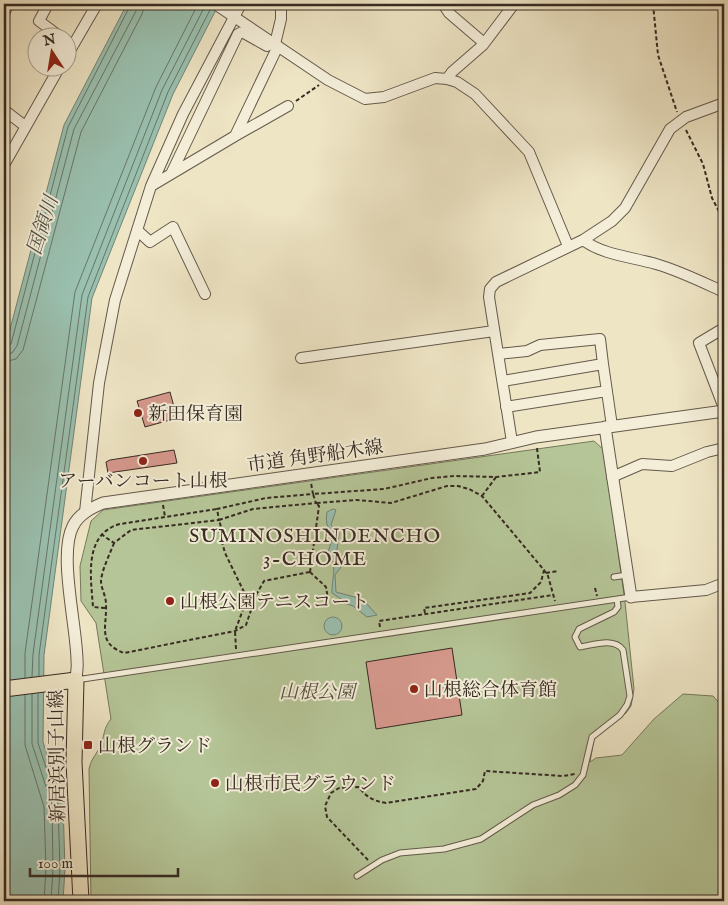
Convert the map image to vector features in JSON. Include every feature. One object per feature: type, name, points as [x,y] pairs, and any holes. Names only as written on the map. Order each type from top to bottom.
[{"type":"main road","name":"新居浜別子山線","points":[[4,689],[76,680],[74,762],[80,901]]},
{"type":"street","points":[[4,14],[8,4]]},
{"type":"street","points":[[48,4],[39,21],[48,28]]},
{"type":"street","points":[[78,32],[97,4]]},
{"type":"street","points":[[215,4],[326,79],[365,99],[384,97],[435,78],[456,82],[475,94],[529,152],[568,246]]},
{"type":"street","points":[[76,680],[78,662],[68,566],[68,541],[72,527],[85,512],[99,383],[115,300],[151,186],[231,14],[241,4]]},
{"type":"street","points":[[443,4],[449,13],[484,43]]},
{"type":"street","points":[[447,79],[452,72],[484,43],[514,4]]},
{"type":"street","points":[[235,136],[276,47],[281,7]]},
{"type":"street","points":[[171,174],[238,34],[242,32],[276,47]]},
{"type":"street","points":[[4,165],[54,78]]},
{"type":"street","points":[[512,442],[489,297],[490,289],[496,282],[583,240],[612,221],[625,208],[670,129],[686,117],[724,103]]},
{"type":"street","points":[[151,186],[288,106]]},
{"type":"street","points":[[4,110],[25,126]]},
{"type":"street","points":[[137,230],[150,242],[174,227],[205,294]]},
{"type":"street","points":[[583,240],[589,245],[621,256],[685,274],[724,292]]},
{"type":"street","points":[[724,328],[699,343],[724,409]]},
{"type":"street","points":[[301,358],[494,331]]},
{"type":"street","points":[[498,354],[527,350],[549,343],[600,339],[607,391],[612,477],[631,597],[706,590],[724,583]]},
{"type":"street","points":[[503,381],[603,364]]},
{"type":"street","points":[[506,407],[607,391]]},
{"type":"street","name":"市道 角野船木線","points":[[85,512],[103,503],[485,449],[536,437],[724,409]]},
{"type":"street","points":[[612,477],[642,464],[672,466],[707,452],[724,448]]},
{"type":"lane","points":[[614,577],[627,575]]},
{"type":"lane","points":[[76,680],[631,597]]},
{"type":"lane","points":[[356,876],[400,853],[444,850],[481,838],[533,805],[560,795],[575,785],[584,772],[592,737],[620,714],[627,705],[630,696],[623,650],[620,646],[612,642],[580,647],[575,637],[579,629],[614,612],[618,607],[617,599]]},
{"type":"path","points":[[288,106],[310,93],[326,79]]},
{"type":"path","points":[[106,608],[93,607],[91,570],[94,548],[101,534],[112,526],[217,509],[266,498],[384,489],[432,478],[454,476],[496,477],[540,472],[536,437]]},
{"type":"path","points":[[482,496],[496,477]]},
{"type":"path","points":[[310,572],[264,581],[256,595],[246,625],[235,631],[124,653],[114,649],[104,634],[106,608],[101,580],[114,543],[131,530],[220,520],[252,509],[357,500],[391,503],[404,501],[434,489],[458,486],[482,496],[545,571],[554,595],[556,608]]},
{"type":"path","points":[[310,572],[319,506],[313,494]]},
{"type":"path","points":[[161,495],[165,518]]},
{"type":"path","points":[[217,509],[225,553],[244,592],[244,607],[235,631],[236,657]]},
{"type":"path","points":[[101,534],[114,543]]},
{"type":"path","points":[[545,571],[558,570]]},
{"type":"path","points":[[425,614],[424,608],[530,592],[541,582],[545,571]]},
{"type":"path","points":[[310,572],[326,587],[328,599]]},
{"type":"path","points":[[244,592],[256,595]]},
{"type":"path","points":[[380,634],[379,621],[554,595]]},
{"type":"path","points":[[373,866],[327,817],[325,806],[331,793],[339,788],[359,788],[365,796],[375,801],[386,803],[476,789],[483,781],[485,771],[564,776],[584,772]]},
{"type":"green space","name":"山根公園","points":[[594,441],[604,450],[625,602],[634,689],[631,706],[626,713],[594,739],[590,762],[596,758],[622,755],[654,719],[683,694],[713,696],[724,708],[724,901],[91,901],[89,769],[111,719],[96,623],[81,601],[80,566],[91,521],[103,510]]},
{"type":"water","name":"国領川","points":[[127,4],[219,4],[173,94],[92,298],[44,655],[43,742],[63,803],[65,869],[63,901],[4,901],[4,352],[64,125]]},
{"type":"water","points":[[333,509],[336,510],[331,525],[339,533],[337,550],[341,563],[341,567],[335,575],[336,592],[358,598],[366,603],[377,615],[367,617],[353,606],[341,602],[341,599],[332,593],[334,567],[328,552],[333,537],[326,520],[327,512]]},
{"type":"water","points":[[333,617],[339,620],[342,626],[339,632],[333,635],[327,632],[324,626],[327,620]]},
{"type":"building","points":[[170,392],[177,418],[145,427],[137,401]]},
{"type":"building","name":"アーバンコート山根","points":[[174,450],[177,463],[108,473],[106,462],[110,460]]},
{"type":"building","name":"山根総合体育館","points":[[452,648],[462,715],[376,729],[366,662]]},
{"type":"place","name":"新田保育園","points":[[138,413]]},
{"type":"place","name":"アーバンコート山根","points":[[143,461]]},
{"type":"place","name":"山根公園テニスコート","points":[[170,601]]},
{"type":"place","name":"山根総合体育館","points":[[414,689]]},
{"type":"place","name":"山根グランド","points":[[88,745]]},
{"type":"place","name":"山根市民グラウンド","points":[[215,783]]},
{"type":"district","name":"SUMINOSHINDENCHO 3-CHOME","points":[[315,546]]}]
